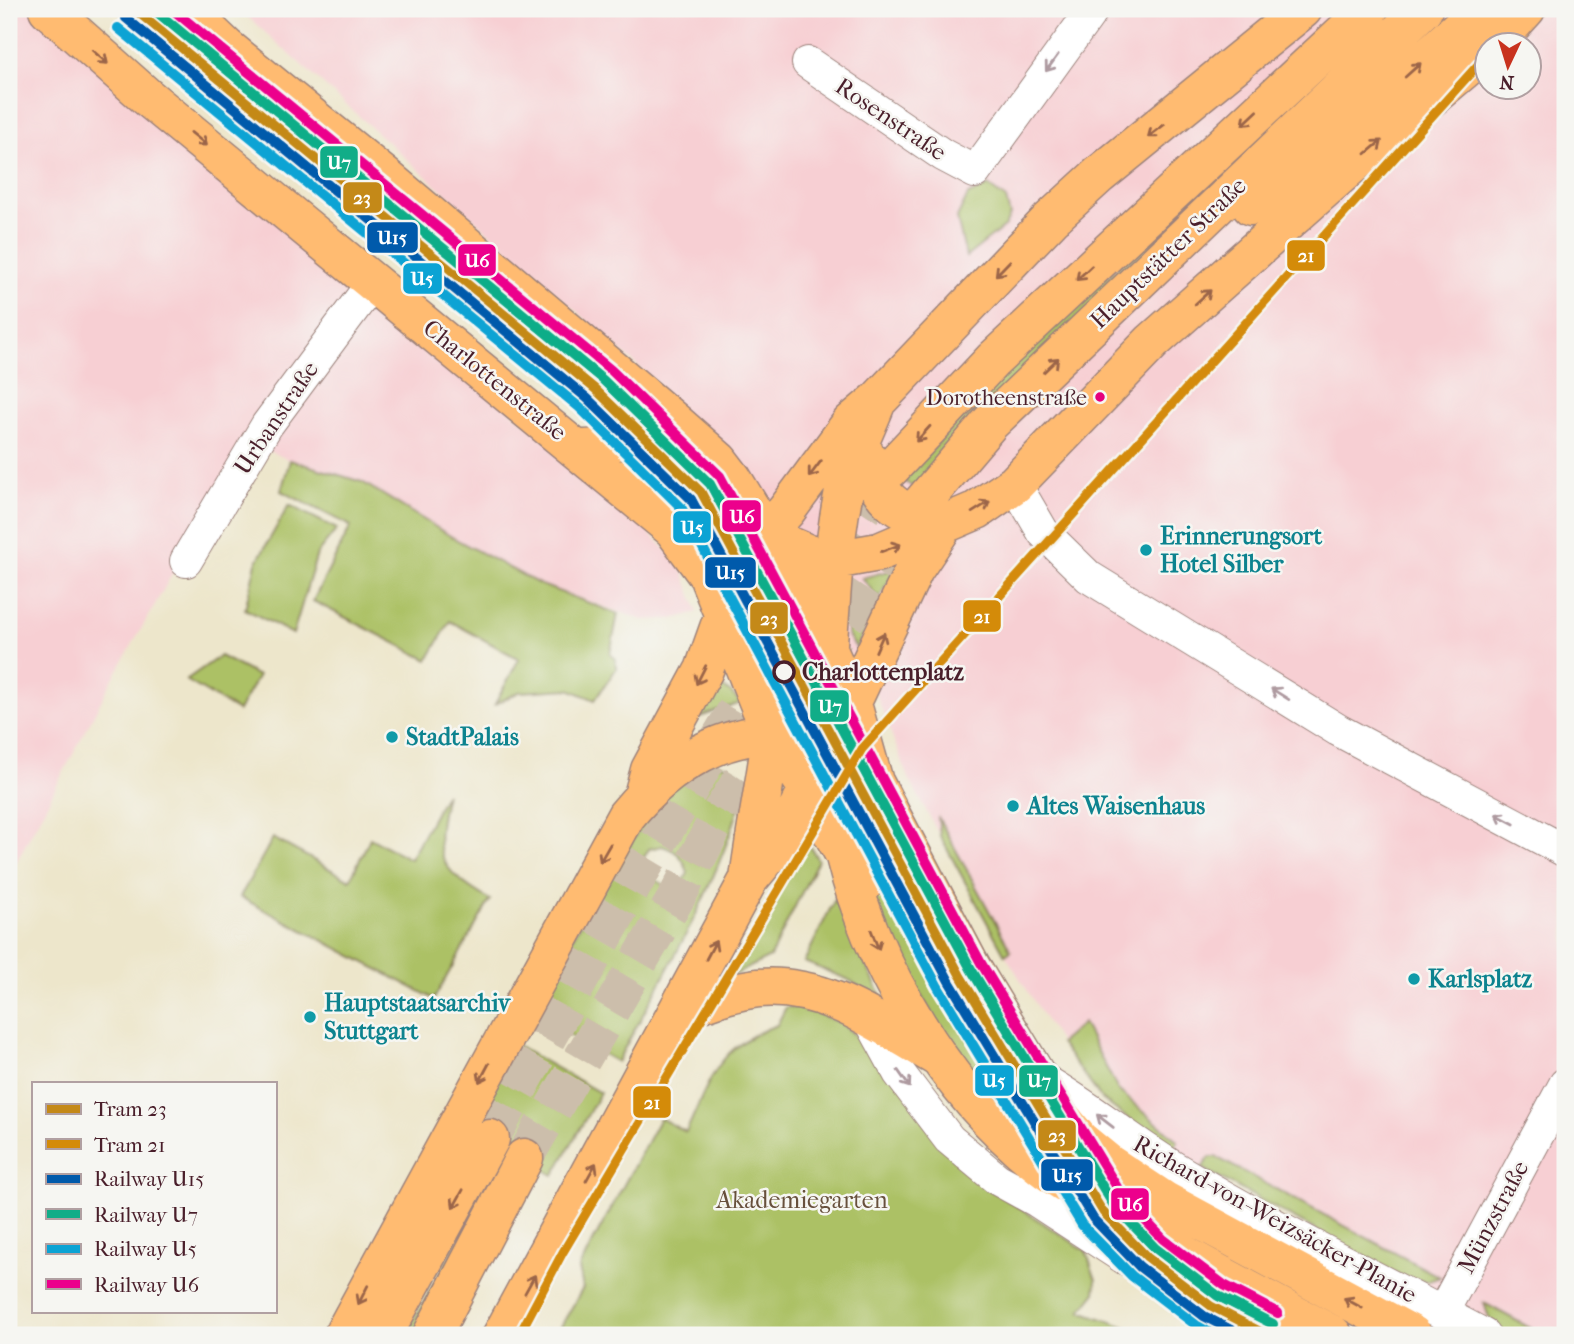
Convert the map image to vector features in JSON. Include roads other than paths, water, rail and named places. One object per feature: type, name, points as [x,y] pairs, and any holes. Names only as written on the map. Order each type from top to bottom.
[{"type":"main road","name":"Charlottenstraße","points":[[48,9],[146,96],[616,479],[673,529],[708,576],[725,611]]},
{"type":"main road","points":[[186,9],[227,48],[399,188],[719,461],[804,596],[852,704]]},
{"type":"main road","points":[[643,796],[650,770],[704,670],[725,611],[766,533],[851,423],[877,401],[1060,210],[1303,9]]},
{"type":"main road","points":[[1300,72],[1339,9]]},
{"type":"main road","name":"Hauptstätter Straße","points":[[889,470],[993,360],[1368,9]]},
{"type":"main road","name":"Hauptstätter Straße","points":[[749,878],[782,840],[807,787],[829,752],[915,570],[932,515],[990,423],[1423,9]]},
{"type":"main road","points":[[1211,212],[1248,208],[1382,99],[1480,9]]},
{"type":"main road","points":[[1505,32],[1526,9]]},
{"type":"main road","points":[[862,443],[875,484],[890,502],[910,515],[977,510],[1015,484],[1152,342],[1346,170],[1472,63]]},
{"type":"main road","points":[[579,449],[610,446],[624,435],[637,405],[636,390]]},
{"type":"main road","points":[[877,401],[849,470],[834,560],[827,647],[829,752],[843,852],[882,958],[937,1058],[991,1122],[1042,1167],[1147,1235],[1333,1335]]},
{"type":"main road","points":[[616,479],[672,488],[716,513],[809,554],[834,560],[879,552],[932,515]]},
{"type":"main road","points":[[502,1335],[749,878],[772,736],[780,600],[766,533]]},
{"type":"main road","points":[[725,611],[772,736],[807,787],[843,852]]},
{"type":"main road","name":"Richard-von-Weizsäcker-Planie","points":[[852,704],[874,782],[916,863],[971,967],[1035,1075],[1080,1140],[1108,1163],[1166,1201],[1427,1324]]},
{"type":"main road","points":[[342,1335],[576,904],[626,816],[643,796],[685,762],[753,735],[805,740],[829,752],[874,782]]},
{"type":"main road","points":[[709,751],[731,753],[747,763],[763,787]]},
{"type":"main road","points":[[857,894],[874,870],[887,865],[916,863]]},
{"type":"main road","points":[[679,1011],[725,995],[777,988],[820,993],[937,1058]]},
{"type":"main road","points":[[383,1335],[490,1139]]},
{"type":"main road","points":[[432,1335],[524,1158]]},
{"type":"street","name":"Rosenstraße","points":[[808,63],[943,155],[975,172],[1093,9]]},
{"type":"street","name":"Urbanstraße","points":[[186,561],[267,425],[374,281]]},
{"type":"street","points":[[1015,484],[1042,532],[1089,577],[1338,730],[1565,850]]},
{"type":"street","points":[[870,1020],[899,1073],[949,1139],[997,1179],[1037,1201],[1132,1263],[1268,1335]]},
{"type":"street","name":"Münzstraße","points":[[1427,1324],[1565,1084]]},
{"type":"street","points":[[991,1122],[1037,1201]]},
{"type":"street","name":"Richard-von-Weizsäcker-Planie","points":[[1427,1324],[1483,1335]]},
{"type":"tunnel","points":[[830,559],[889,470]]},
{"type":"tunnel","points":[[524,1158],[679,893],[722,810],[905,528]]},
{"type":"tunnel","points":[[490,1139],[645,864],[766,660]]},
{"type":"tram line","name":"23","points":[[134,9],[595,389],[701,492],[960,975],[1103,1212],[1147,1257],[1211,1306],[1267,1335]]},
{"type":"tram line","name":"21","points":[[519,1335],[563,1252],[862,749],[1472,72]]},
{"type":"rail line","name":"U7","points":[[153,9],[603,380],[710,484],[971,969],[1113,1204],[1155,1248],[1218,1296],[1273,1324]]},
{"type":"rail line","name":"U6","points":[[172,9],[611,370],[720,476],[981,963],[1123,1197],[1163,1239],[1224,1285],[1278,1313]]},
{"type":"rail line","name":"U15","points":[[126,18],[587,398],[691,499],[949,981],[1093,1218],[1140,1267],[1204,1316],[1241,1335]]},
{"type":"rail line","name":"U5","points":[[118,28],[579,407],[681,507],[938,987],[1082,1225],[1132,1276],[1196,1325],[1214,1335]]},
{"type":"place","name":"Dorotheenstraße","points":[[1100,397]]},
{"type":"place","name":"Erinnerungsort Hotel Silber","points":[[1146,550]]},
{"type":"place","name":"Charlottenplatz","points":[[784,672]]},
{"type":"place","name":"StadtPalais","points":[[392,737]]},
{"type":"place","name":"Altes Waisenhaus","points":[[1013,806]]},
{"type":"place","name":"Karlsplatz","points":[[1414,979]]},
{"type":"place","name":"Hauptstaatsarchiv Stuttgart","points":[[310,1017]]},
{"type":"park label","name":"Akademiegarten","points":[[802,1200]]}]
